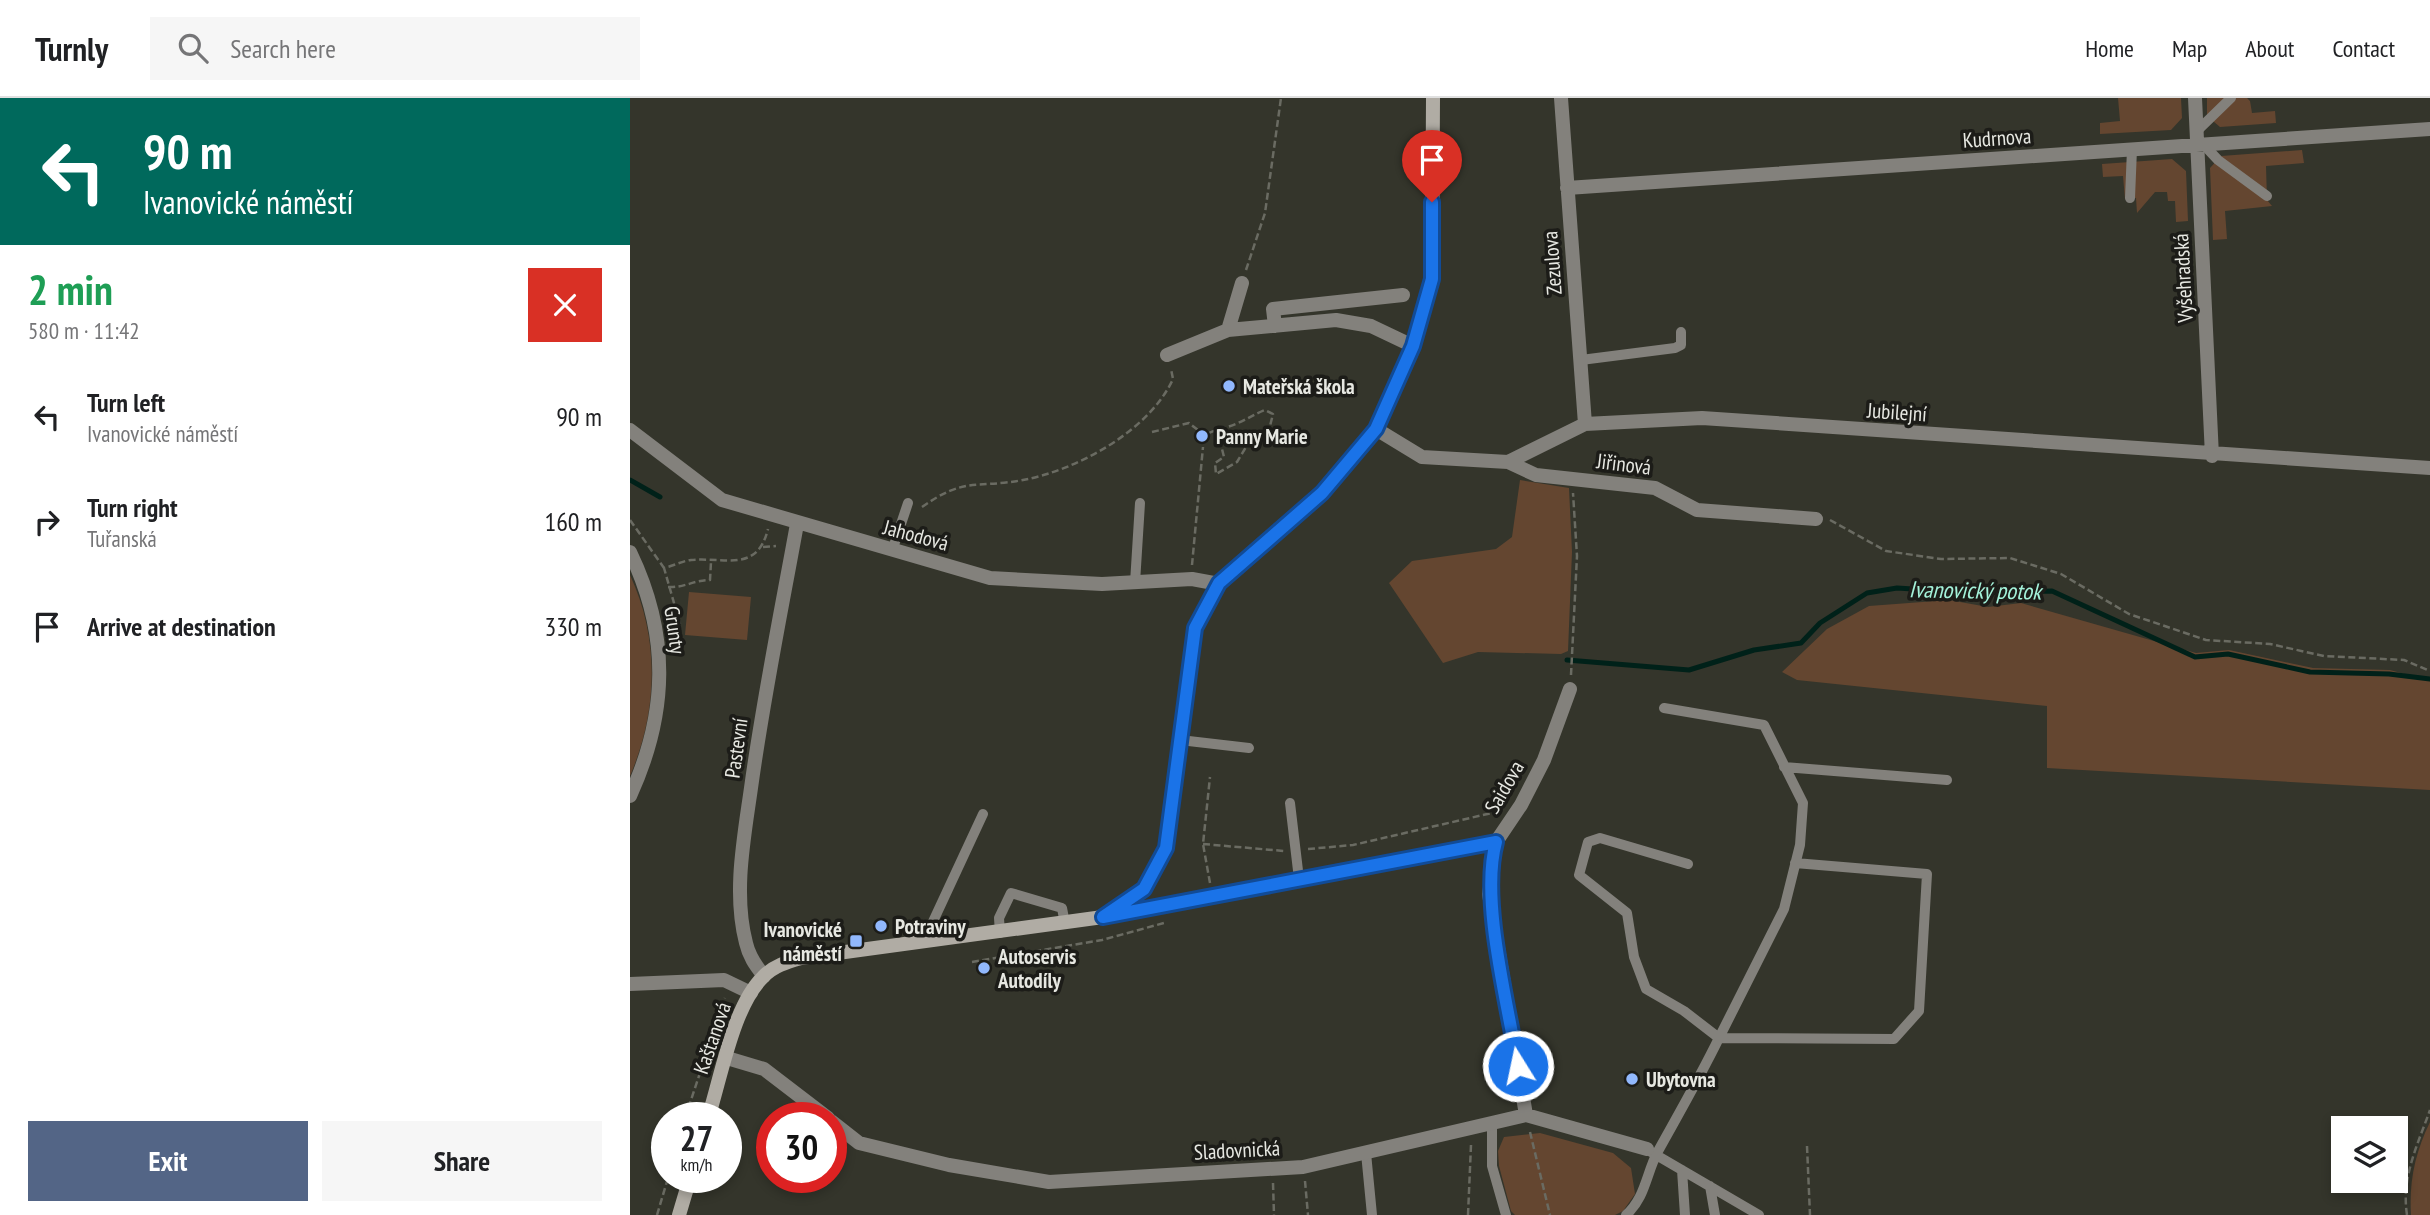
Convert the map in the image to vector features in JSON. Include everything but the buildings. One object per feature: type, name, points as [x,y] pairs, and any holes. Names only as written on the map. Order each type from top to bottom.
[{"type":"main road","points":[[764,976],[778,965],[801,958],[1103,917],[1144,889],[1166,848],[1195,628],[1219,583],[1322,493],[1376,429],[1413,346],[1432,279],[1433,98]]},
{"type":"main road","name":"Kaštanová","points":[[713,1102],[751,993],[764,976]]},
{"type":"main road","points":[[678,1215],[685,1193]]},
{"type":"street","name":"Zezulova","points":[[1561,98],[1586,424]]},
{"type":"street","name":"Vyšehradská","points":[[2195,98],[2213,456]]},
{"type":"street","name":"Kudrnova","points":[[1567,188],[2132,149],[2199,140],[2430,129]]},
{"type":"street","points":[[1228,330],[1242,283]]},
{"type":"street","points":[[1275,326],[1273,309],[1404,295]]},
{"type":"street","points":[[1167,355],[1228,330],[1336,320],[1371,326],[1413,346]]},
{"type":"street","name":"Jubilejní","points":[[1376,429],[1422,457],[1508,461],[1586,424],[1702,418],[2213,456],[2430,468]]},
{"type":"street","name":"Jahodová","points":[[630,430],[722,500],[990,578],[1135,583],[1192,579],[1219,583]]},
{"type":"street","name":"Jiřinová","points":[[1508,461],[1536,475],[1655,488],[1697,510],[1816,519]]},
{"type":"street","name":"Pastevní","points":[[764,976],[752,960],[744,935],[741,900],[743,846],[760,727],[797,524]]},
{"type":"street","name":"Grunty","points":[[630,552],[650,598],[658,642],[660,679],[657,720],[643,767],[630,796]]},
{"type":"street","name":"Saidova","points":[[1527,1115],[1489,894],[1492,858],[1496,842],[1521,805],[1544,760],[1570,689]]},
{"type":"street","points":[[1103,917],[1496,842]]},
{"type":"street","points":[[630,984],[724,979],[751,993]]},
{"type":"street","name":"Sladovnická","points":[[727,1058],[764,1069],[806,1102]]},
{"type":"street","name":"Sladovnická","points":[[847,1134],[859,1143],[949,1165],[1049,1182],[1303,1167],[1527,1115],[1651,1152]]},
{"type":"lane","points":[[2231,98],[2199,140],[2218,160],[2267,196]]},
{"type":"lane","points":[[2130,198],[2132,149]]},
{"type":"lane","points":[[1581,360],[1675,348],[1681,345],[1681,332]]},
{"type":"lane","points":[[892,551],[908,503]]},
{"type":"lane","points":[[1135,583],[1140,503]]},
{"type":"lane","points":[[1626,1215],[1639,1203],[1651,1152],[1685,1107],[1784,909],[1795,863],[1802,803],[1764,726],[1664,708]]},
{"type":"lane","points":[[1180,740],[1249,748]]},
{"type":"lane","points":[[1784,767],[1947,780]]},
{"type":"lane","points":[[1290,803],[1299,879]]},
{"type":"lane","points":[[932,942],[930,928],[983,814]]},
{"type":"lane","points":[[1688,864],[1600,838],[1588,842],[1579,875],[1627,914],[1634,957],[1646,989],[1684,1011],[1719,1038],[1894,1039],[1919,1011],[1927,874],[1795,863]]},
{"type":"lane","points":[[1000,933],[999,918],[1011,893],[1062,908],[1065,924]]},
{"type":"lane","points":[[1492,1123],[1492,1166],[1506,1215]]},
{"type":"lane","points":[[1651,1152],[1759,1215]]},
{"type":"lane","points":[[1366,1153],[1372,1215]]},
{"type":"lane","points":[[1682,1170],[1685,1215]]},
{"type":"lane","points":[[1710,1186],[1715,1215]]},
{"type":"path","points":[[1242,283],[1265,213],[1281,98]]},
{"type":"path","points":[[902,521],[943,492],[968,483],[1019,481],[1055,473],[1115,443],[1166,394],[1173,379],[1167,355]]},
{"type":"path","points":[[1209,433],[1217,429],[1265,410],[1273,414],[1270,426],[1249,442],[1237,462],[1222,474],[1214,472],[1215,463],[1224,457],[1217,429]]},
{"type":"path","points":[[1152,432],[1189,423],[1198,430]]},
{"type":"path","points":[[1192,579],[1203,447]]},
{"type":"path","points":[[1570,689],[1577,556],[1572,479]]},
{"type":"path","points":[[664,568],[688,561],[752,557],[763,547],[771,516]]},
{"type":"path","points":[[1816,519],[1834,520],[1886,551],[1941,559],[2010,558],[2061,573],[2129,614],[2206,640],[2270,644],[2324,656],[2404,660],[2430,671]]},
{"type":"path","points":[[630,520],[664,568],[680,624]]},
{"type":"path","points":[[668,587],[681,588],[692,580],[710,580],[710,560]]},
{"type":"path","points":[[1210,777],[1203,844],[1213,896]]},
{"type":"path","points":[[1203,844],[1295,851],[1353,845],[1494,814],[1504,806]]},
{"type":"path","points":[[690,1102],[724,999]]},
{"type":"path","points":[[2407,1215],[2412,1158],[2430,1110]]},
{"type":"path","points":[[1527,1115],[1550,1215]]},
{"type":"path","points":[[1468,1215],[1472,1128]]},
{"type":"path","points":[[1807,1146],[1810,1215]]},
{"type":"path","points":[[1303,1167],[1308,1215]]},
{"type":"path","points":[[1272,1169],[1274,1215]]},
{"type":"path","points":[[657,1215],[664,1193]]},
{"type":"shaded area","points":[[2118,98],[2181,98],[2182,118],[2171,130],[2100,134],[2100,123],[2120,121]]},
{"type":"shaded area","points":[[2207,98],[2247,98],[2252,113],[2275,111],[2276,123],[2220,127],[2207,116]]},
{"type":"shaded area","points":[[2302,150],[2304,163],[2266,166],[2267,200],[2272,206],[2225,211],[2227,239],[2213,240],[2210,168],[2221,156]]},
{"type":"shaded area","points":[[2172,159],[2186,171],[2188,221],[2176,222],[2175,201],[2168,201],[2167,192],[2155,192],[2137,213],[2136,198],[2125,199],[2123,176],[2103,177],[2102,164]]},
{"type":"shaded area","points":[[1520,480],[1569,488],[1572,552],[1568,651],[1561,654],[1478,652],[1443,663],[1389,583],[1412,561],[1496,549],[1512,537]]},
{"type":"shaded area","points":[[630,575],[647,624],[652,675],[646,726],[630,776]]},
{"type":"shaded area","points":[[689,592],[751,597],[747,640],[685,635]]},
{"type":"shaded area","points":[[1949,600],[1988,607],[2021,603],[2196,653],[2229,650],[2313,668],[2390,670],[2430,681],[2430,790],[2047,768],[2047,706],[1797,680],[1782,672],[1827,629],[1869,606]]},
{"type":"shaded area","points":[[2430,1122],[2430,1215],[2411,1215],[2414,1167]]},
{"type":"shaded area","points":[[1540,1133],[1613,1153],[1631,1168],[1635,1194],[1623,1211],[1615,1215],[1515,1215],[1511,1211],[1499,1166],[1498,1151],[1504,1137]]},
{"type":"waterway","name":"Ivanovický potok","points":[[630,480],[660,497]]},
{"type":"waterway","name":"Ivanovický potok","points":[[1567,660],[1689,670],[1754,650],[1801,643],[1820,623],[1867,593],[1897,588],[1976,593],[2052,591],[2195,657],[2228,654],[2310,672],[2389,674],[2430,679]]},
{"type":"place","name":"Mateřská škola","points":[[1229,386]]},
{"type":"place","name":"Panny Marie","points":[[1202,436]]},
{"type":"place","name":"Potraviny","points":[[881,926]]},
{"type":"place","name":"Ivanovické náměstí","points":[[856,941]]},
{"type":"place","name":"Autoservis Autodíly","points":[[984,968]]},
{"type":"place","name":"Ubytovna","points":[[1632,1079]]},
{"type":"route","points":[[1432,202],[1432,279],[1413,346],[1376,429],[1322,493],[1219,583],[1195,628],[1166,848],[1144,889],[1103,917],[1496,842],[1489,894],[1518,1066]]}]
